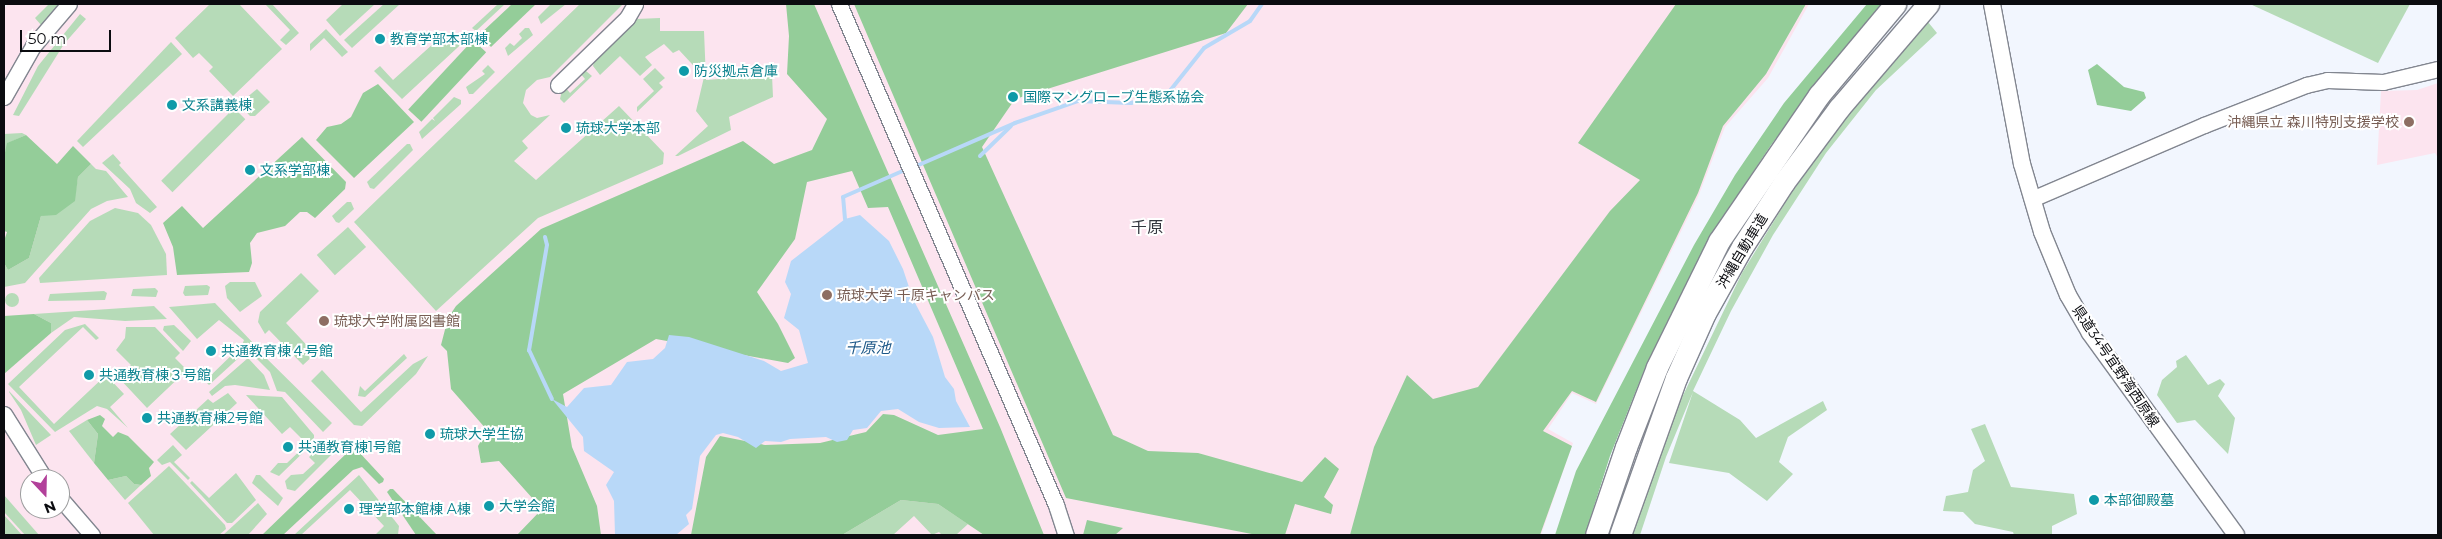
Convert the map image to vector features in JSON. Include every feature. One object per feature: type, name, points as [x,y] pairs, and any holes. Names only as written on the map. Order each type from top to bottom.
[{"type":"highway","name":"沖縄自動車道","points":[[1596,535],[1626,447],[1657,367],[1719,241],[1819,95],[1895,4]]},
{"type":"highway","name":"沖縄自動車道","points":[[1620,535],[1676,378],[1705,313],[1742,247],[1784,182],[1839,108],[1928,4]]},
{"type":"main road","name":"県道34号宜野湾西原線","points":[[1992,4],[2032,199],[2051,255],[2080,316],[2236,535]]},
{"type":"street","points":[[4,98],[33,46],[69,4]]},
{"type":"street","points":[[558,85],[627,18],[635,4]]},
{"type":"street","points":[[839,4],[1056,506],[1066,535]]},
{"type":"street","points":[[2032,199],[2204,125],[2306,85],[2328,80],[2383,82],[2438,69]]},
{"type":"street","points":[[4,414],[39,469]]},
{"type":"street","points":[[70,510],[92,535]]},
{"type":"shaded area","name":"琉球大学 千原キャンパス","points":[[8,4],[1809,4],[1768,78],[1725,127],[1698,197],[1596,404],[1572,393],[1548,429],[1573,443],[1541,535],[4,535],[4,9]]},
{"type":"shaded area","name":"沖縄県立 森川特別支援学校","points":[[2438,83],[2438,158],[2435,153],[2377,165],[2381,91],[2417,90]]},
{"type":"green space","points":[[49,4],[59,4],[41,25],[35,18]]},
{"type":"green space","points":[[210,4],[239,4],[282,49],[233,96],[209,71],[213,67],[199,53],[193,58],[175,38]]},
{"type":"green space","points":[[265,4],[272,4],[299,33],[286,45],[280,40],[290,30]]},
{"type":"green space","points":[[343,4],[375,4],[340,36],[326,20]]},
{"type":"green space","points":[[384,4],[400,4],[352,48],[344,40]]},
{"type":"green space","points":[[498,4],[505,4],[476,31],[472,28]]},
{"type":"green space","points":[[512,4],[536,4],[491,47],[479,35]]},
{"type":"green space","points":[[551,4],[566,4],[541,24],[538,17]]},
{"type":"green space","points":[[580,4],[623,4],[550,77],[537,80],[526,90],[523,103],[531,115],[537,118],[550,115],[522,141],[528,148],[514,161],[536,180],[619,106],[664,153],[663,164],[538,218],[436,311],[354,222]]},
{"type":"green space","points":[[786,4],[814,4],[1000,427],[1044,535],[984,535],[938,504],[901,500],[842,535],[691,535],[706,457],[720,436],[765,445],[820,443],[866,432],[883,414],[894,415],[938,435],[983,429],[888,207],[868,208],[852,171],[807,182],[795,239],[757,292],[778,324],[795,358],[788,363],[656,339],[563,394],[572,447],[597,506],[601,535],[517,535],[542,509],[499,461],[481,463],[478,446],[487,430],[451,389],[447,351],[441,345],[448,318],[456,306],[541,229],[743,141],[774,164],[812,150],[827,119],[787,74],[789,36]]},
{"type":"green space","points":[[854,4],[1248,4],[1226,33],[1015,99],[982,147],[1113,435],[1148,451],[1198,453],[1302,482],[1325,457],[1339,469],[1324,497],[1333,505],[1331,514],[1295,504],[1285,535],[1257,535],[1066,498]]},
{"type":"green space","points":[[1676,4],[1806,4],[1766,74],[1723,126],[1698,193],[1596,402],[1572,391],[1543,431],[1572,446],[1540,535],[1350,535],[1374,447],[1407,375],[1433,399],[1478,387],[1610,211],[1640,180],[1578,143]]},
{"type":"green space","points":[[1867,4],[1885,4],[1823,75],[1771,145],[1722,219],[1687,282],[1647,363],[1610,456],[1585,535],[1555,535],[1576,471],[1694,245],[1735,175],[1784,103]]},
{"type":"green space","points":[[2250,4],[2410,4],[2378,63]]},
{"type":"green space","points":[[80,14],[86,19],[64,44],[19,116],[13,115],[38,66]]},
{"type":"green space","points":[[660,18],[660,31],[704,31],[706,80],[772,75],[773,97],[729,117],[731,130],[678,156],[675,156],[708,126],[696,111],[704,77],[679,50],[673,53],[664,44],[645,57],[652,65],[640,76],[620,56],[600,75],[593,66],[595,58],[636,19]]},
{"type":"green space","points":[[1928,22],[1937,33],[1876,90],[1826,153],[1773,235],[1731,311],[1693,391],[1740,420],[1756,438],[1823,401],[1827,410],[1788,437],[1779,462],[1793,474],[1767,501],[1729,473],[1669,463],[1693,392],[1666,457],[1640,535],[1632,535],[1674,414],[1742,273],[1790,195],[1845,116]]},
{"type":"green space","points":[[525,28],[529,28],[533,35],[508,56],[505,48],[510,43],[514,46],[522,38],[519,34]]},
{"type":"green space","points":[[326,29],[348,52],[342,57],[324,38],[310,51],[310,44]]},
{"type":"green space","points":[[466,33],[470,36],[402,99],[374,71],[380,66],[393,80],[444,34],[454,43]]},
{"type":"green space","points":[[473,40],[486,52],[421,122],[408,109]]},
{"type":"green space","points":[[171,42],[182,54],[83,147],[77,141]]},
{"type":"green space","points":[[2097,64],[2124,87],[2144,92],[2146,98],[2131,111],[2097,105],[2088,70]]},
{"type":"green space","points":[[488,65],[495,72],[473,94],[469,94],[466,87],[485,74],[482,71]]},
{"type":"green space","points":[[655,68],[665,78],[659,83],[663,87],[637,112],[637,107],[654,91],[643,79]]},
{"type":"green space","points":[[586,71],[592,76],[564,103],[560,99],[562,90],[565,87],[570,93],[585,79],[580,73]]},
{"type":"green space","points":[[378,84],[414,122],[354,178],[316,140],[327,127],[341,124],[351,117],[363,93]]},
{"type":"green space","points":[[257,89],[270,102],[255,116],[250,116],[239,104]]},
{"type":"green space","points":[[454,97],[461,100],[461,104],[422,139],[419,132],[432,119],[435,121],[433,118]]},
{"type":"green space","points":[[234,108],[245,119],[172,192],[161,181]]},
{"type":"green space","points":[[22,133],[26,135],[8,143],[4,157],[4,134]]},
{"type":"green space","points":[[26,135],[57,164],[73,146],[91,164],[78,177],[75,201],[56,215],[41,216],[29,258],[8,270],[4,263],[4,241],[7,232],[4,231],[4,157],[7,143]]},
{"type":"green space","points":[[302,137],[346,182],[345,189],[315,218],[307,212],[300,212],[285,226],[257,233],[250,243],[252,263],[249,272],[177,275],[173,247],[163,223],[182,206],[203,228]]},
{"type":"green space","points":[[407,144],[410,144],[413,150],[374,189],[370,188],[367,182]]},
{"type":"green space","points":[[113,154],[121,163],[119,165],[157,207],[150,213],[136,203],[130,189],[102,163]]},
{"type":"green space","points":[[91,164],[96,169],[106,171],[128,197],[107,201],[91,209],[25,283],[4,287],[4,263],[8,270],[29,258],[41,216],[74,201],[78,177]]},
{"type":"green space","points":[[347,202],[351,202],[354,209],[339,223],[336,222],[332,216]]},
{"type":"green space","points":[[115,208],[138,213],[151,225],[166,254],[167,275],[40,283],[39,278],[90,221]]},
{"type":"green space","points":[[348,227],[366,247],[335,275],[317,255]]},
{"type":"green space","points":[[301,273],[319,291],[286,323],[315,354],[303,365],[269,330],[265,334],[258,322],[260,312]]},
{"type":"green space","points":[[230,282],[255,282],[262,296],[240,312],[227,298],[225,286]]},
{"type":"green space","points":[[207,285],[210,287],[208,295],[185,296],[183,293],[185,286]]},
{"type":"green space","points":[[155,288],[158,291],[156,297],[131,296],[133,289]]},
{"type":"green space","points":[[104,291],[107,293],[105,300],[48,301],[50,294]]},
{"type":"green space","points":[[9,293],[15,293],[19,300],[15,307],[9,307],[5,303],[5,297]]},
{"type":"green space","points":[[215,303],[254,344],[209,385],[205,381],[242,345],[244,340],[219,320],[197,339],[169,307]]},
{"type":"green space","points":[[154,306],[167,319],[125,321],[74,317],[51,333],[51,323],[34,314]]},
{"type":"green space","points":[[34,314],[51,323],[51,333],[4,374],[4,316]]},
{"type":"green space","points":[[85,324],[99,338],[96,340],[83,327],[19,387],[54,424],[106,375],[124,394],[110,407],[128,428],[107,409],[97,406],[55,432],[8,384],[65,330]]},
{"type":"green space","points":[[174,325],[191,341],[183,351],[163,330],[164,326]]},
{"type":"green space","points":[[126,327],[155,327],[180,353],[175,358],[187,370],[147,408],[118,377],[131,365],[116,350],[125,338]]},
{"type":"green space","points":[[257,349],[332,423],[323,432],[285,392],[277,391],[270,372],[252,354]]},
{"type":"green space","points":[[404,354],[407,358],[365,397],[358,396],[360,386],[365,391]]},
{"type":"green space","points":[[2186,355],[2208,385],[2220,379],[2225,384],[2218,396],[2235,418],[2228,454],[2195,420],[2177,423],[2157,395],[2162,380],[2177,367],[2176,361]]},
{"type":"green space","points":[[428,356],[416,374],[362,426],[354,425],[311,381],[322,370],[361,412],[413,364]]},
{"type":"green space","points":[[248,358],[264,375],[270,390],[235,385],[225,386],[212,396],[209,392]]},
{"type":"green space","points":[[9,392],[51,435],[36,445],[21,410]]},
{"type":"green space","points":[[228,393],[237,403],[186,450],[170,434],[208,399],[213,403]]},
{"type":"green space","points":[[246,395],[282,397],[314,435],[314,442],[279,476],[270,472],[278,463],[287,463],[307,444],[290,427],[282,434]]},
{"type":"green space","points":[[100,415],[105,419],[102,426],[113,437],[118,432],[128,436],[154,462],[149,468],[151,476],[141,485],[134,484],[126,476],[108,480],[94,463],[98,434],[87,420]]},
{"type":"green space","points":[[87,420],[98,434],[94,463],[69,431]]},
{"type":"green space","points":[[1985,424],[2011,487],[2074,494],[2077,514],[2052,526],[2052,535],[2014,535],[2013,532],[1975,524],[1963,512],[1943,511],[1946,496],[1968,492],[1973,470],[1985,461],[1971,429]]},
{"type":"green space","points":[[323,443],[337,449],[295,491],[287,489],[285,481],[291,475],[303,474],[315,463],[309,457]]},
{"type":"green space","points":[[173,445],[182,455],[174,462],[190,478],[188,480],[170,462],[162,465],[157,460]]},
{"type":"green space","points":[[350,450],[358,451],[384,479],[383,482],[379,484],[362,467],[353,470],[283,535],[262,535]]},
{"type":"green space","points":[[169,466],[225,525],[226,529],[219,535],[154,535],[128,503]]},
{"type":"green space","points":[[236,473],[256,500],[232,523],[227,523],[190,483],[192,481],[209,498]]},
{"type":"green space","points":[[256,475],[260,475],[283,498],[278,506],[252,483]]},
{"type":"green space","points":[[359,475],[399,526],[398,535],[375,535],[384,526],[350,490],[301,535],[294,535]]},
{"type":"green space","points":[[126,476],[134,484],[141,485],[125,500],[108,480]]},
{"type":"green space","points":[[393,489],[437,535],[416,535],[387,492]]},
{"type":"green space","points":[[4,495],[20,513],[20,519],[25,519],[39,535],[25,535],[4,512]]},
{"type":"green space","points":[[901,500],[938,504],[968,524],[956,535],[942,535],[939,532],[932,535],[914,516],[893,535],[842,535]]},
{"type":"green space","points":[[258,503],[267,514],[248,535],[223,535]]},
{"type":"green space","points":[[4,515],[22,535],[4,535]]},
{"type":"green space","points":[[1087,520],[1123,528],[1115,535],[1083,535]]},
{"type":"water","name":"千原池","points":[[860,215],[889,241],[903,269],[913,299],[933,337],[945,377],[954,389],[956,401],[970,427],[939,428],[919,422],[898,409],[881,411],[867,428],[853,430],[847,440],[837,442],[826,437],[790,439],[781,442],[765,441],[756,448],[738,437],[723,433],[716,435],[700,456],[692,509],[686,515],[689,524],[676,535],[615,535],[614,501],[606,485],[614,472],[584,451],[583,437],[552,399],[567,407],[584,388],[611,385],[627,362],[653,359],[665,348],[669,335],[689,337],[764,361],[781,371],[808,363],[799,330],[784,318],[791,294],[785,282],[791,261],[845,219]]},
{"type":"waterway","points":[[914,167],[1015,123],[1078,101],[1131,103],[1169,92],[1204,48],[1250,21],[1262,4]]},
{"type":"waterway","points":[[980,156],[1011,126]]},
{"type":"waterway","points":[[845,219],[843,197],[907,169]]},
{"type":"waterway","points":[[545,237],[547,245],[529,350],[552,399]]},
{"type":"place","name":"教育学部本部棟","points":[[380,39]]},
{"type":"place","name":"防災拠点倉庫","points":[[684,71]]},
{"type":"place","name":"国際マングローブ生態系協会","points":[[1013,97]]},
{"type":"place","name":"文系講義棟","points":[[172,105]]},
{"type":"place","name":"沖縄県立 森川特別支援学校","points":[[2409,122]]},
{"type":"place","name":"琉球大学本部","points":[[566,128]]},
{"type":"place","name":"文系学部棟","points":[[250,170]]},
{"type":"place","name":"琉球大学 千原キャンパス","points":[[827,295]]},
{"type":"place","name":"琉球大学附属図書館","points":[[324,321]]},
{"type":"place","name":"共通教育棟４号館","points":[[211,351]]},
{"type":"place","name":"共通教育棟３号館","points":[[89,375]]},
{"type":"place","name":"共通教育棟2号館","points":[[147,418]]},
{"type":"place","name":"琉球大学生協","points":[[430,434]]},
{"type":"place","name":"共通教育棟1号館","points":[[288,447]]},
{"type":"place","name":"本部御殿墓","points":[[2094,500]]},
{"type":"place","name":"大学会館","points":[[489,506]]},
{"type":"place","name":"理学部本館棟 A棟","points":[[349,509]]},
{"type":"district","name":"千原","points":[[1147,228]]}]
